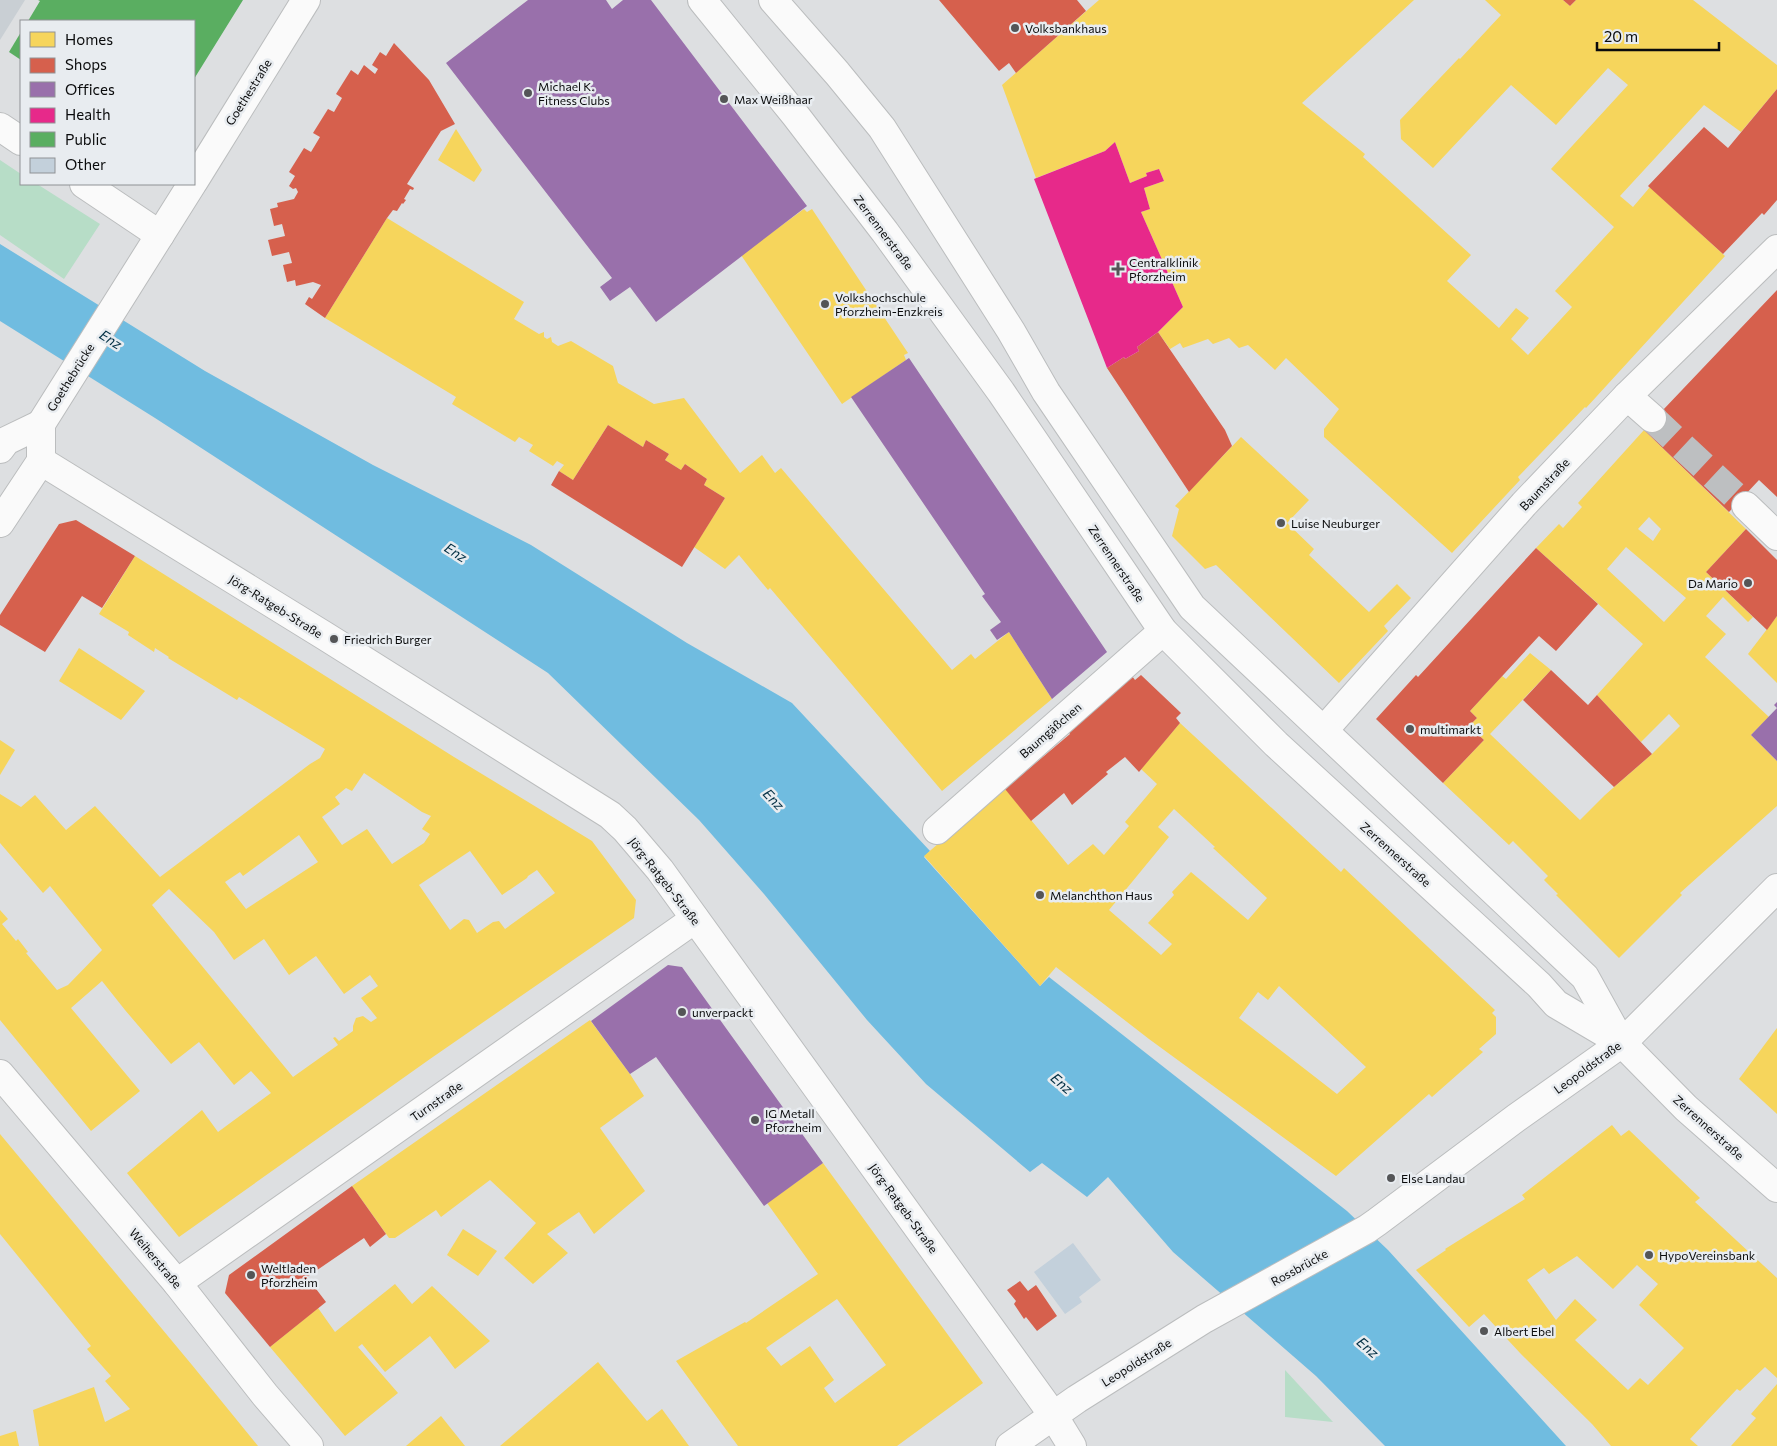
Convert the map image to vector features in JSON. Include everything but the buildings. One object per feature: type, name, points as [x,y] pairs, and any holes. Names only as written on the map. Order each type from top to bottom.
[{"type":"street","name":"Zerrennerstraße","points":[[702,0],[796,116],[885,232],[1001,392],[1163,630],[1276,744],[1539,985],[1556,1004],[1622,1043],[1712,1132],[1777,1188]]},
{"type":"street","name":"Zerrennerstraße","points":[[773,0],[882,128],[1011,331],[1046,392],[1192,608],[1586,977],[1622,1043]]},
{"type":"street","name":"Goethestraße","points":[[195,180],[307,1]]},
{"type":"street","points":[[0,127],[20,141]]},
{"type":"street","points":[[85,185],[154,245]]},
{"type":"street","name":"Goethestraße","points":[[154,245],[192,185]]},
{"type":"street","name":"Goethebrücke","points":[[41,424],[154,245]]},
{"type":"street","name":"Baumstraße","points":[[1324,730],[1524,504],[1628,396],[1777,250]]},
{"type":"street","points":[[1628,396],[1652,418]]},
{"type":"street","points":[[0,523],[41,461],[41,424],[2,443]]},
{"type":"street","name":"Jörg-Ratgeb-Straße","points":[[41,461],[610,815],[625,829],[660,870],[1053,1416],[1072,1446]]},
{"type":"street","points":[[1746,506],[1777,536]]},
{"type":"street","name":"Baumgäßchen","points":[[937,830],[1163,630]]},
{"type":"street","name":"Leopoldstraße","points":[[1372,1226],[1516,1118],[1622,1043],[1777,888]]},
{"type":"street","name":"Turnstraße","points":[[177,1283],[695,920]]},
{"type":"street","name":"Weiherstraße","points":[[0,1074],[177,1283],[265,1395],[309,1446]]},
{"type":"street","name":"Rossbrücke","points":[[1226,1306],[1372,1226]]},
{"type":"street","name":"Leopoldstraße","points":[[1010,1446],[1053,1416],[1226,1306]]},
{"type":"shaded area","points":[[0,0],[25,0],[0,40]]},
{"type":"green space","points":[[0,160],[20,173],[20,185],[39,185],[100,224],[64,279],[0,235]]},
{"type":"green space","points":[[1285,1370],[1333,1422],[1285,1417]]},
{"type":"water","name":"Enz","points":[[0,244],[205,371],[373,465],[531,545],[687,643],[792,703],[930,851],[924,857],[1040,986],[1049,977],[1347,1211],[1388,1250],[1566,1446],[1385,1446],[1316,1376],[1173,1252],[1108,1177],[1087,1197],[1042,1163],[1030,1172],[926,1084],[867,1020],[764,894],[699,820],[548,673],[155,418],[0,321]]},
{"type":"tunnel","points":[[1652,418],[1746,506]]},
{"type":"place","name":"Volksbankhaus","points":[[1015,28]]},
{"type":"place","name":"Michael K. Fitness Clubs","points":[[528,93]]},
{"type":"place","name":"Max Weißhaar","points":[[724,99]]},
{"type":"place","name":"Centralklinik Pforzheim","points":[[1118,269]]},
{"type":"place","name":"Volkshochschule Pforzheim-Enzkreis","points":[[825,304]]},
{"type":"place","name":"Luise Neuburger","points":[[1281,523]]},
{"type":"place","name":"Da Mario","points":[[1748,583]]},
{"type":"place","name":"Friedrich Burger","points":[[334,639]]},
{"type":"place","name":"multimarkt","points":[[1410,729]]},
{"type":"place","name":"Melanchthon Haus","points":[[1040,895]]},
{"type":"place","name":"unverpackt","points":[[682,1012]]},
{"type":"place","name":"IG Metall Pforzheim","points":[[755,1120]]},
{"type":"place","name":"Else Landau","points":[[1391,1178]]},
{"type":"place","name":"HypoVereinsbank","points":[[1649,1255]]},
{"type":"place","name":"Weltladen Pforzheim","points":[[251,1275]]},
{"type":"place","name":"Albert Ebel","points":[[1484,1331]]}]
